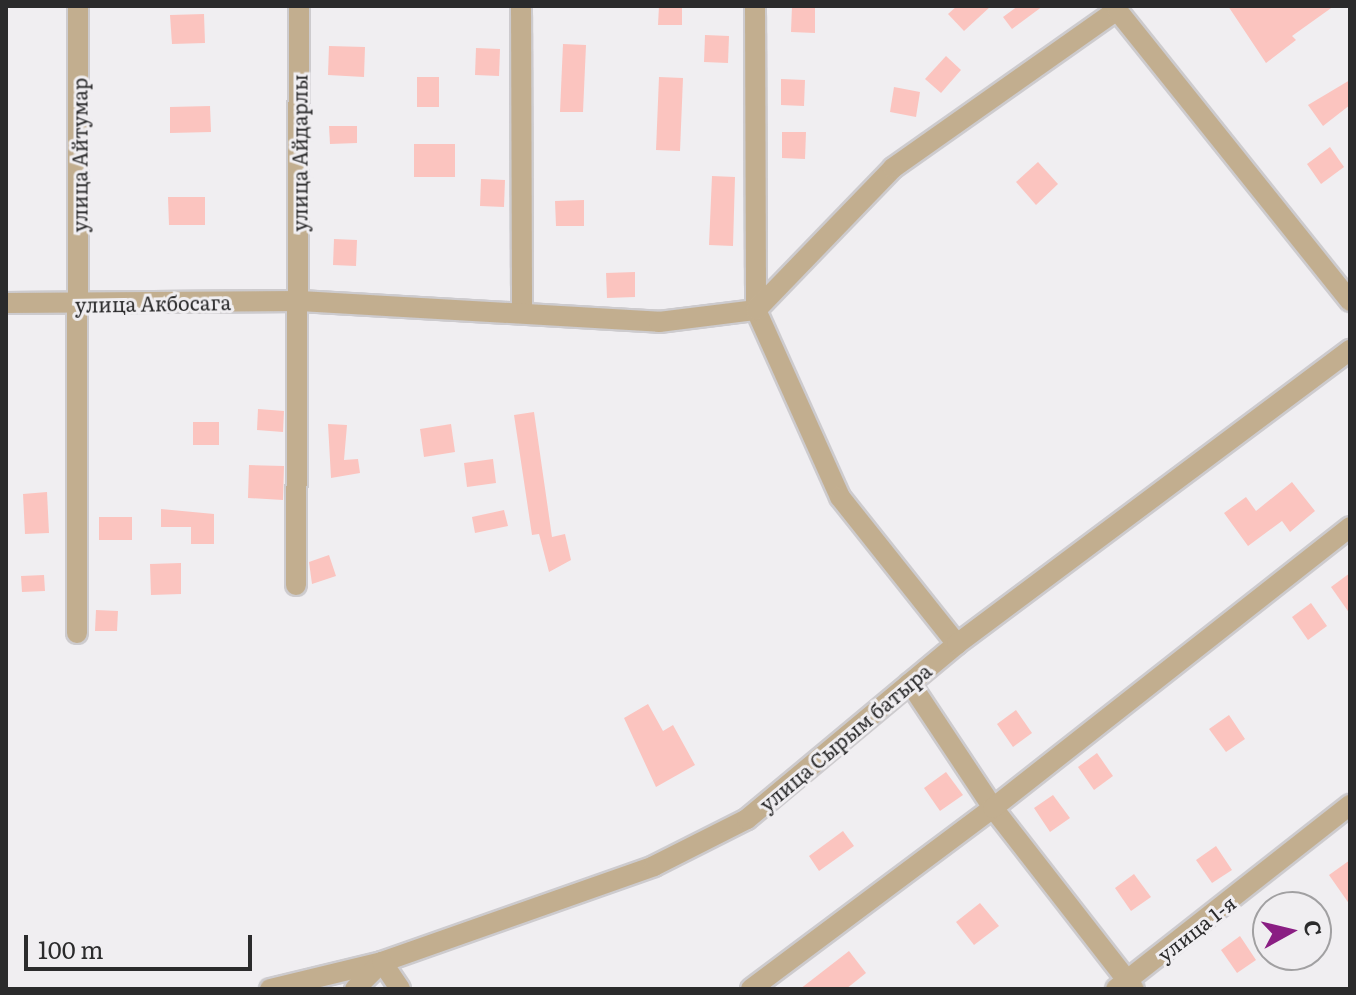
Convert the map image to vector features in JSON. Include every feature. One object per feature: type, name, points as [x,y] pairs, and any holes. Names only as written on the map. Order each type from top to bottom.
[{"type":"street","name":"улица Айтумар","points":[[77,633],[80,305],[78,6]]},
{"type":"street","name":"улица Айдарлы","points":[[296,585],[300,301],[299,6]]},
{"type":"street","points":[[521,6],[522,311]]},
{"type":"street","points":[[755,6],[756,310],[840,497],[957,644]]},
{"type":"street","points":[[756,310],[893,168],[1117,10],[1350,301]]},
{"type":"street","name":"улица Акбосага","points":[[6,303],[80,305],[300,301],[522,311],[659,322],[756,310]]},
{"type":"street","name":"улица Сырым батыра","points":[[270,989],[382,962],[654,866],[747,819],[957,644],[1350,350]]},
{"type":"street","points":[[751,989],[993,808],[1350,527]]},
{"type":"street","points":[[910,683],[993,808],[1126,987]]},
{"type":"street","name":"улица 1-я","points":[[1126,987],[1350,805]]},
{"type":"street","points":[[355,989],[382,962],[400,989]]},
{"type":"building","points":[[659,6],[682,6],[682,25],[658,25]]},
{"type":"building","points":[[792,6],[815,6],[815,33],[791,32]]},
{"type":"building","points":[[957,6],[991,6],[964,31],[948,14]]},
{"type":"building","points":[[1018,6],[1043,6],[1012,29],[1003,17]]},
{"type":"building","points":[[1228,6],[1334,6],[1292,36],[1296,40],[1266,63]]},
{"type":"building","points":[[204,14],[205,43],[172,44],[170,15]]},
{"type":"building","points":[[705,35],[729,36],[728,63],[704,62]]},
{"type":"building","points":[[563,44],[586,45],[583,112],[560,112]]},
{"type":"building","points":[[329,46],[365,47],[364,77],[328,75]]},
{"type":"building","points":[[476,48],[500,49],[499,76],[475,75]]},
{"type":"building","points":[[946,56],[961,70],[941,93],[925,79]]},
{"type":"building","points":[[417,77],[439,77],[439,107],[417,107]]},
{"type":"building","points":[[659,77],[683,78],[680,151],[656,150]]},
{"type":"building","points":[[781,79],[805,80],[804,106],[781,105]]},
{"type":"building","points":[[1350,80],[1350,105],[1323,126],[1308,105]]},
{"type":"building","points":[[894,87],[920,92],[916,117],[890,112]]},
{"type":"building","points":[[210,106],[211,132],[170,133],[170,107]]},
{"type":"building","points":[[329,126],[357,126],[357,143],[330,144]]},
{"type":"building","points":[[782,132],[806,132],[805,159],[782,158]]},
{"type":"building","points":[[414,144],[455,144],[455,177],[414,177]]},
{"type":"building","points":[[1330,147],[1344,167],[1321,184],[1307,164]]},
{"type":"building","points":[[1038,162],[1058,184],[1036,205],[1016,182]]},
{"type":"building","points":[[712,176],[735,177],[733,246],[709,245]]},
{"type":"building","points":[[481,179],[505,180],[504,207],[480,206]]},
{"type":"building","points":[[168,197],[205,197],[205,225],[169,225]]},
{"type":"building","points":[[584,200],[584,226],[556,226],[555,201]]},
{"type":"building","points":[[334,239],[357,240],[356,266],[333,265]]},
{"type":"building","points":[[635,272],[635,297],[607,298],[606,273]]},
{"type":"building","points":[[258,409],[284,411],[283,432],[257,430]]},
{"type":"building","points":[[534,412],[552,537],[565,534],[571,560],[549,572],[539,534],[532,535],[514,415]]},
{"type":"building","points":[[193,422],[219,422],[219,445],[193,445]]},
{"type":"building","points":[[328,424],[347,425],[344,460],[358,459],[360,473],[331,478]]},
{"type":"building","points":[[451,424],[455,452],[424,457],[420,429]]},
{"type":"building","points":[[493,459],[496,483],[467,487],[464,463]]},
{"type":"building","points":[[249,465],[284,466],[283,500],[248,498]]},
{"type":"building","points":[[1292,482],[1315,511],[1290,532],[1282,521],[1248,546],[1224,513],[1246,497],[1256,511]]},
{"type":"building","points":[[47,492],[49,533],[25,534],[23,494]]},
{"type":"building","points":[[161,509],[214,514],[214,544],[191,544],[191,527],[161,527]]},
{"type":"building","points":[[504,510],[508,526],[475,533],[472,517]]},
{"type":"building","points":[[99,517],[132,517],[132,540],[99,540]]},
{"type":"building","points":[[329,555],[336,576],[312,584],[309,562]]},
{"type":"building","points":[[181,563],[181,594],[151,595],[150,564]]},
{"type":"building","points":[[1350,573],[1350,614],[1331,587]]},
{"type":"building","points":[[44,575],[45,591],[22,592],[21,576]]},
{"type":"building","points":[[1311,603],[1327,626],[1308,640],[1292,617]]},
{"type":"building","points":[[96,610],[118,611],[117,631],[95,631]]},
{"type":"building","points":[[648,704],[663,731],[673,725],[695,765],[656,787],[624,718]]},
{"type":"building","points":[[1016,710],[1032,733],[1013,747],[997,724]]},
{"type":"building","points":[[1229,715],[1245,739],[1226,752],[1209,729]]},
{"type":"building","points":[[1097,753],[1113,776],[1094,790],[1078,767]]},
{"type":"building","points":[[946,772],[963,795],[940,811],[924,788]]},
{"type":"building","points":[[1053,795],[1070,818],[1050,832],[1034,808]]},
{"type":"building","points":[[843,831],[854,846],[819,871],[809,856]]},
{"type":"building","points":[[1216,846],[1232,870],[1212,883],[1196,860]]},
{"type":"building","points":[[1350,860],[1350,905],[1329,875]]},
{"type":"building","points":[[1134,874],[1151,897],[1131,911],[1115,888]]},
{"type":"building","points":[[980,903],[999,926],[974,945],[956,922]]},
{"type":"building","points":[[1240,936],[1252,954],[1252,963],[1237,973],[1221,950]]},
{"type":"building","points":[[849,951],[866,973],[846,989],[800,989]]}]
